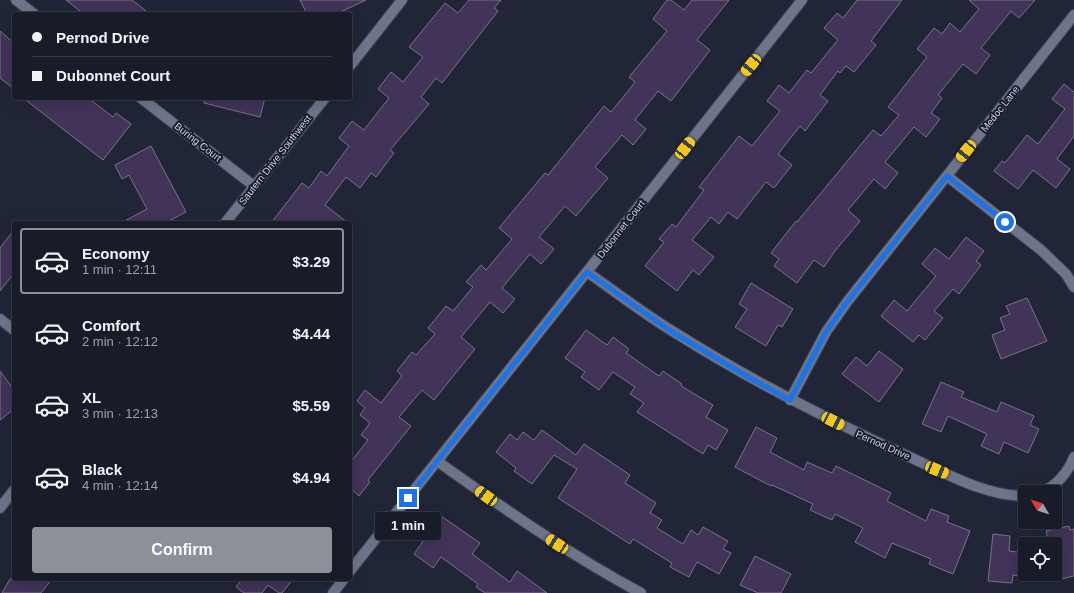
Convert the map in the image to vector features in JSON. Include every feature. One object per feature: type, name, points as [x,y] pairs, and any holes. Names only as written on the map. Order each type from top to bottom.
[{"type":"street","points":[[16,0],[31,12]]},
{"type":"street","points":[[352,63],[402,0]]},
{"type":"street","name":"Dubonnet Court","points":[[352,568],[802,0]]},
{"type":"street","name":"Medoc Lane","points":[[790,400],[826,332],[847,302],[1074,15]]},
{"type":"street","name":"Buring Court","points":[[145,100],[254,186]]},
{"type":"street","name":"Sautern Drive Southwest","points":[[227,221],[323,100]]},
{"type":"street","points":[[947,176],[1041,250],[1066,274],[1074,287]]},
{"type":"street","name":"Pernod Drive","points":[[587,272],[672,332],[790,400],[847,429],[937,470],[992,492],[1009,496],[1018,496]]},
{"type":"street","points":[[0,319],[12,328]]},
{"type":"street","points":[[1052,485],[1060,480],[1074,457]]},
{"type":"street","points":[[437,461],[505,510],[569,551],[641,593]]},
{"type":"street","points":[[0,508],[12,493]]},
{"type":"street","points":[[333,593],[342,581]]},
{"type":"building","points":[[66,0],[132,0],[147,12],[81,12]]},
{"type":"building","points":[[300,0],[366,0],[340,12],[306,12]]},
{"type":"building","points":[[469,0],[501,0],[494,8],[498,11],[442,83],[436,78],[421,97],[429,104],[390,150],[394,153],[376,177],[371,173],[360,188],[346,177],[325,205],[345,221],[273,221],[302,183],[309,188],[321,171],[327,176],[349,146],[339,138],[352,121],[364,130],[389,98],[378,89],[391,72],[403,82],[423,57],[409,47],[445,3],[458,13]]},
{"type":"building","points":[[667,0],[671,0],[684,10],[692,0],[729,0],[697,40],[710,50],[671,101],[658,91],[635,120],[646,129],[633,145],[622,135],[595,167],[608,178],[576,216],[565,206],[539,237],[554,249],[541,264],[530,254],[502,288],[515,299],[503,313],[490,302],[461,337],[475,349],[434,400],[422,390],[399,417],[411,426],[368,480],[370,482],[359,496],[352,490],[352,460],[368,440],[361,435],[370,423],[360,415],[365,408],[357,401],[365,390],[381,403],[402,376],[397,371],[412,352],[416,355],[435,334],[428,328],[446,306],[453,311],[473,287],[466,282],[481,265],[486,270],[512,239],[499,228],[545,173],[548,175],[604,106],[611,112],[629,90],[635,82],[629,77],[667,31],[653,19]]},
{"type":"building","points":[[857,0],[902,0],[871,41],[876,45],[854,72],[846,66],[840,73],[838,71],[820,95],[828,101],[805,131],[800,126],[778,154],[792,165],[774,188],[766,182],[737,219],[728,212],[719,224],[711,217],[692,240],[714,257],[699,275],[693,270],[677,291],[645,266],[664,242],[659,239],[672,224],[676,227],[704,190],[699,187],[739,136],[752,146],[780,111],[767,101],[779,85],[789,93],[807,70],[811,73],[838,40],[824,28],[837,13],[843,18]]},
{"type":"building","points":[[969,0],[1035,0],[1019,18],[1011,11],[981,48],[990,55],[976,74],[963,64],[938,95],[942,98],[931,113],[940,119],[926,137],[914,127],[885,162],[898,173],[885,189],[874,179],[848,210],[860,221],[824,267],[814,260],[797,283],[774,266],[779,259],[771,253],[873,130],[881,136],[899,115],[888,107],[927,57],[917,49],[934,28],[942,34],[950,23],[960,32],[979,9]]},
{"type":"building","points":[[0,31],[12,41],[12,87],[0,78]]},
{"type":"building","points":[[1064,84],[1074,92],[1074,136],[1057,159],[1070,169],[1056,188],[1033,170],[1018,189],[994,171],[1002,161],[1005,163],[1027,135],[1038,144],[1065,109],[1052,99]]},
{"type":"building","points":[[26,100],[91,100],[113,117],[116,113],[131,124],[103,160]]},
{"type":"building","points":[[204,100],[264,100],[260,117],[204,103]]},
{"type":"building","points":[[151,146],[186,212],[169,221],[125,221],[147,209],[129,175],[122,179],[115,165]]},
{"type":"building","points":[[12,233],[12,276],[0,291],[0,248]]},
{"type":"building","points":[[966,237],[984,251],[976,261],[981,265],[959,294],[953,289],[934,311],[943,318],[925,340],[919,335],[913,342],[881,316],[894,300],[907,311],[936,276],[922,264],[935,248],[949,259]]},
{"type":"building","points":[[751,283],[793,309],[782,327],[778,325],[766,346],[735,327],[747,309],[739,304]]},
{"type":"building","points":[[1027,298],[1047,341],[1001,359],[992,335],[1005,330],[1000,318],[1010,314],[1006,306]]},
{"type":"building","points":[[586,330],[607,345],[613,337],[629,349],[626,353],[659,376],[663,371],[682,384],[681,386],[713,405],[706,417],[728,430],[716,450],[708,445],[703,454],[637,412],[644,403],[630,394],[635,387],[613,372],[599,390],[581,377],[585,372],[565,358]]},
{"type":"building","points":[[879,351],[903,369],[879,402],[842,374],[856,357],[867,366]]},
{"type":"building","points":[[0,371],[12,387],[12,411],[0,420]]},
{"type":"building","points":[[941,382],[964,392],[961,397],[997,412],[1001,402],[1034,416],[1030,425],[1039,429],[1028,453],[1004,442],[999,454],[981,446],[987,434],[948,416],[941,432],[922,424]]},
{"type":"building","points":[[756,427],[777,438],[770,452],[804,470],[807,462],[832,473],[836,466],[891,493],[887,501],[926,521],[931,509],[949,516],[947,522],[970,531],[953,574],[929,564],[931,559],[892,543],[885,558],[855,542],[863,528],[835,514],[832,520],[810,510],[813,504],[772,485],[771,486],[735,467]]},
{"type":"building","points":[[542,430],[576,455],[584,444],[630,475],[625,483],[656,503],[650,513],[662,520],[657,528],[683,544],[691,530],[698,535],[703,527],[728,541],[723,549],[731,553],[719,574],[697,562],[689,577],[670,567],[672,563],[633,539],[630,544],[558,498],[577,469],[554,455],[532,484],[514,471],[516,468],[496,452],[510,434],[517,440],[523,432],[534,440]]},
{"type":"building","points":[[441,516],[480,543],[472,554],[510,582],[517,571],[547,593],[485,593],[476,587],[478,584],[441,557],[433,568],[414,554]]},
{"type":"building","points":[[1069,526],[1070,530],[1074,529],[1074,576],[1062,579],[1062,537],[1047,537],[1046,531],[1062,529],[1062,528]]},
{"type":"building","points":[[993,534],[1010,536],[1009,551],[1018,552],[1018,576],[1013,575],[1012,583],[988,581]]},
{"type":"building","points":[[755,556],[791,574],[781,593],[758,593],[740,585]]},
{"type":"building","points":[[10,579],[12,579],[12,581],[50,581],[41,593],[2,593]]},
{"type":"building","points":[[240,581],[291,581],[282,593],[279,593],[268,585],[262,593],[244,593],[236,587]]},
{"type":"route","points":[[408,498],[587,272],[672,332],[790,400],[826,332],[847,302],[947,176],[1005,222]]}]
